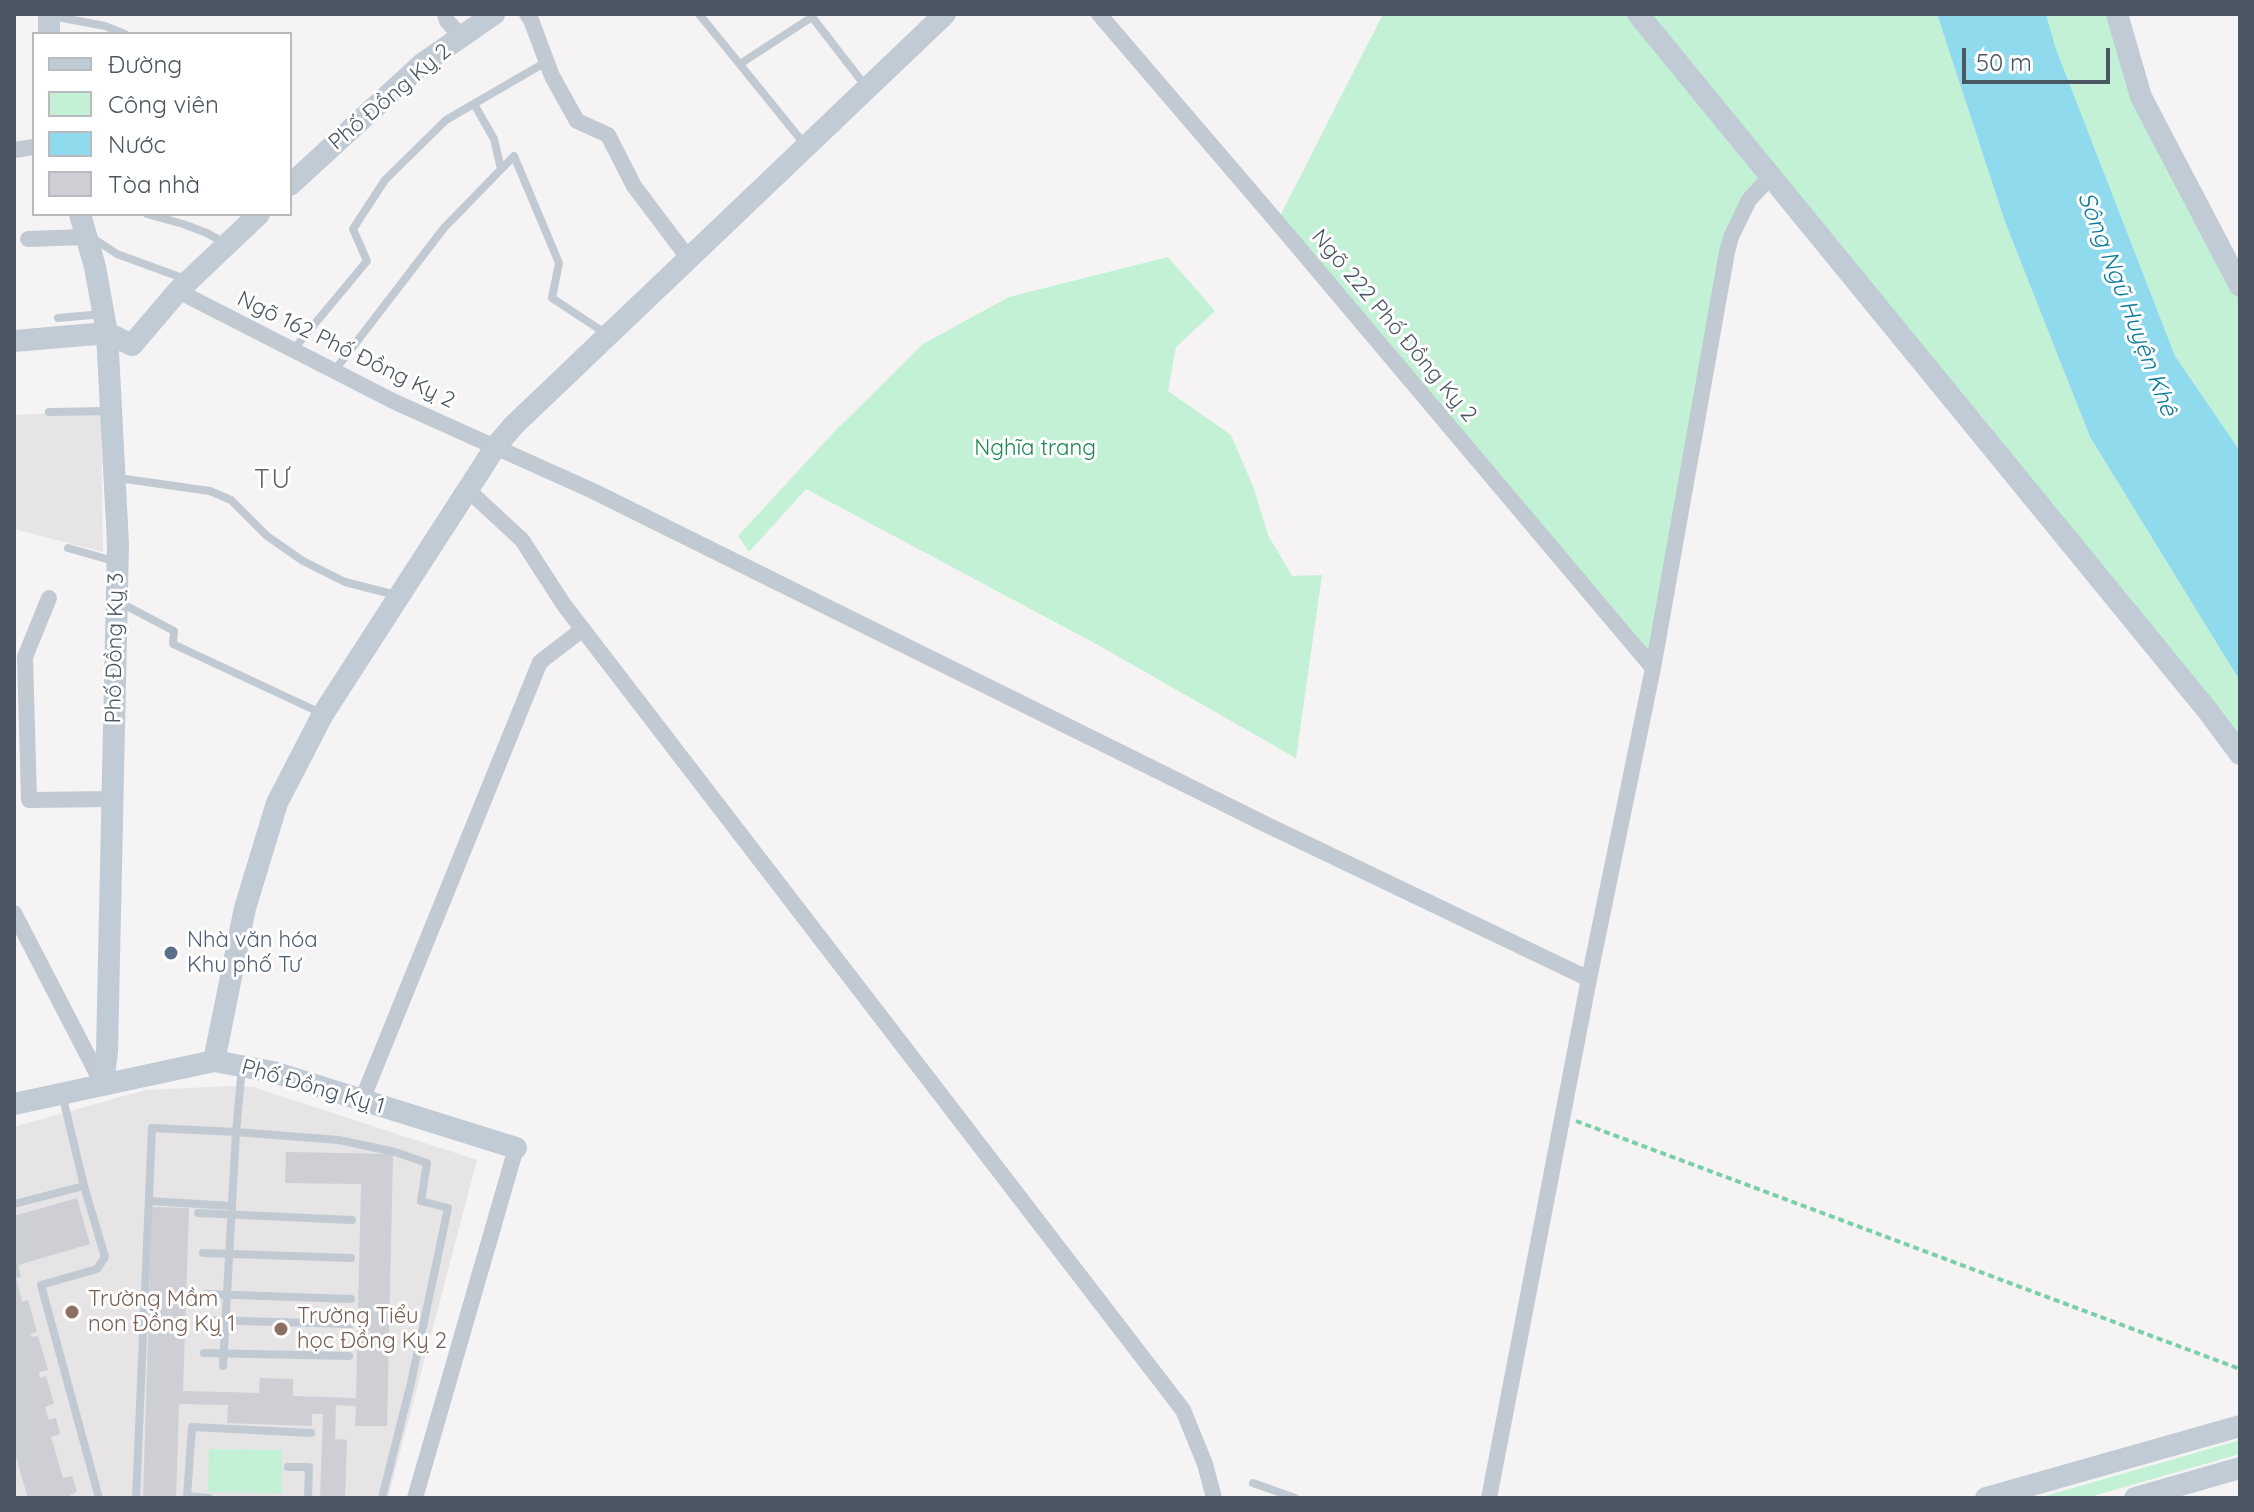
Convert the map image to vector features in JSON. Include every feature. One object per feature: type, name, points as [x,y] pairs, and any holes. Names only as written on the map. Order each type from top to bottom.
[{"type":"street","points":[[445,14],[447,21],[462,37]]},
{"type":"street","name":"Phố Đồng Kỵ 2","points":[[292,183],[422,64],[494,14]]},
{"type":"street","points":[[527,14],[552,76],[577,121],[608,135],[634,186],[689,259]]},
{"type":"street","points":[[214,1061],[245,908],[277,803],[323,714],[496,446],[514,425],[945,14]]},
{"type":"street","name":"Ngõ 222 Phố Đồng Kỵ 2","points":[[1099,14],[1653,668]]},
{"type":"street","points":[[1638,14],[2240,754]]},
{"type":"street","points":[[2117,14],[2141,97],[2240,286]]},
{"type":"street","points":[[1489,1498],[1589,979],[1653,668],[1727,252],[1749,200],[1770,177]]},
{"type":"street","points":[[14,341],[106,324],[132,345],[183,286],[257,216]]},
{"type":"street","points":[[28,239],[84,228]]},
{"type":"street","name":"Phố Đồng Kỵ 3","points":[[84,228],[106,324],[117,562],[107,1051],[103,1085]]},
{"type":"street","name":"Ngõ 162 Phố Đồng Kỵ 2","points":[[183,286],[293,350],[395,402],[607,498],[1263,823],[1589,979]]},
{"type":"street","points":[[468,490],[522,540],[564,605],[1183,1410],[1205,1464],[1214,1498]]},
{"type":"street","points":[[49,598],[25,657],[20,681],[29,800],[112,799]]},
{"type":"street","points":[[362,1100],[540,662],[583,629]]},
{"type":"street","points":[[14,913],[103,1085]]},
{"type":"street","name":"Phố Đồng Kỵ 1","points":[[14,1104],[214,1061],[273,1072],[516,1148]]},
{"type":"street","points":[[415,1498],[516,1148]]},
{"type":"street","points":[[1986,1498],[2240,1426]]},
{"type":"street","points":[[2135,1498],[2240,1468]]},
{"type":"lane","points":[[699,14],[806,146]]},
{"type":"lane","points":[[740,64],[812,17],[868,88]]},
{"type":"lane","points":[[49,21],[105,26],[120,32]]},
{"type":"lane","points":[[293,350],[367,261],[353,229],[385,180],[446,120],[547,61]]},
{"type":"lane","points":[[474,104],[494,139],[501,169]]},
{"type":"lane","points":[[334,371],[444,228],[514,156],[559,263],[552,298],[608,335]]},
{"type":"lane","points":[[154,216],[207,233],[227,244]]},
{"type":"lane","points":[[84,228],[117,254],[183,286]]},
{"type":"lane","points":[[58,318],[106,324]]},
{"type":"lane","points":[[49,412],[112,411]]},
{"type":"lane","points":[[115,478],[210,491],[231,500],[267,536],[303,561],[345,582],[401,596]]},
{"type":"lane","points":[[68,548],[117,562]]},
{"type":"lane","points":[[116,600],[174,631],[173,644],[323,714]]},
{"type":"lane","points":[[223,1366],[242,1066]]},
{"type":"lane","points":[[61,1094],[105,1257],[97,1269],[41,1285],[99,1498]]},
{"type":"lane","points":[[136,1498],[152,1128],[339,1140],[395,1152],[427,1163],[421,1201],[448,1208],[411,1383],[382,1498]]},
{"type":"lane","points":[[14,1204],[84,1186]]},
{"type":"lane","points":[[149,1201],[352,1220]]},
{"type":"lane","points":[[198,1213],[232,1210]]},
{"type":"lane","points":[[203,1253],[351,1258]]},
{"type":"lane","points":[[206,1294],[351,1299]]},
{"type":"lane","points":[[204,1320],[350,1324]]},
{"type":"lane","points":[[204,1353],[349,1356]]},
{"type":"lane","points":[[209,1498],[187,1496],[192,1427],[311,1433]]},
{"type":"lane","points":[[288,1467],[309,1467],[308,1498]]},
{"type":"lane","points":[[1253,1483],[1295,1498]]},
{"type":"path","points":[[1563,1116],[2240,1369]]},
{"type":"shaded area","points":[[101,411],[103,552],[14,529],[14,415]]},
{"type":"shaded area","name":"Trường Tiểu học Đồng Kỵ 2","points":[[253,1087],[477,1160],[388,1498],[14,1498],[14,1127],[145,1090]]},
{"type":"green space","points":[[1383,14],[1937,14],[2005,222],[2090,437],[2240,681],[2240,754],[1770,178],[1741,216],[1653,668],[1277,222]]},
{"type":"green space","points":[[2046,14],[2117,14],[2240,286],[2240,451],[2175,356],[2056,49]]},
{"type":"green space","name":"Nghĩa trang","points":[[1168,257],[1215,311],[1176,347],[1168,391],[1231,435],[1254,489],[1268,535],[1292,576],[1322,575],[1296,758],[1098,645],[806,489],[749,552],[738,536],[834,432],[923,344],[1009,297]]},
{"type":"green space","points":[[2240,1440],[2240,1454],[2086,1498],[2038,1498]]},
{"type":"green space","points":[[209,1449],[282,1450],[282,1493],[208,1492]]},
{"type":"water","name":"Sông Ngũ Huyện Khê","points":[[1937,14],[2046,14],[2056,49],[2175,356],[2240,451],[2240,681],[2090,437],[2005,222]]},
{"type":"building","points":[[286,1152],[393,1154],[387,1426],[355,1426],[356,1406],[336,1405],[335,1439],[347,1440],[345,1498],[320,1498],[323,1414],[312,1414],[312,1426],[227,1423],[228,1405],[179,1404],[176,1498],[143,1498],[152,1207],[189,1208],[183,1391],[259,1393],[260,1378],[293,1379],[293,1396],[356,1398],[361,1184],[285,1183]]},
{"type":"building","points":[[77,1198],[90,1244],[18,1265],[21,1277],[16,1278],[22,1302],[28,1300],[37,1332],[31,1337],[38,1336],[48,1370],[39,1372],[40,1378],[46,1376],[54,1404],[45,1407],[49,1420],[56,1418],[60,1434],[51,1437],[63,1478],[72,1476],[77,1492],[70,1495],[71,1498],[28,1498],[14,1450],[14,1216]]},
{"type":"place","name":"Nhà văn hóa Khu phố Tư","points":[[171,953]]},
{"type":"place","name":"Trường Mầm non Đồng Kỵ 1","points":[[72,1312]]},
{"type":"place","name":"Trường Tiểu học Đồng Kỵ 2","points":[[281,1329]]},
{"type":"district","name":"TƯ","points":[[273,480]]}]
